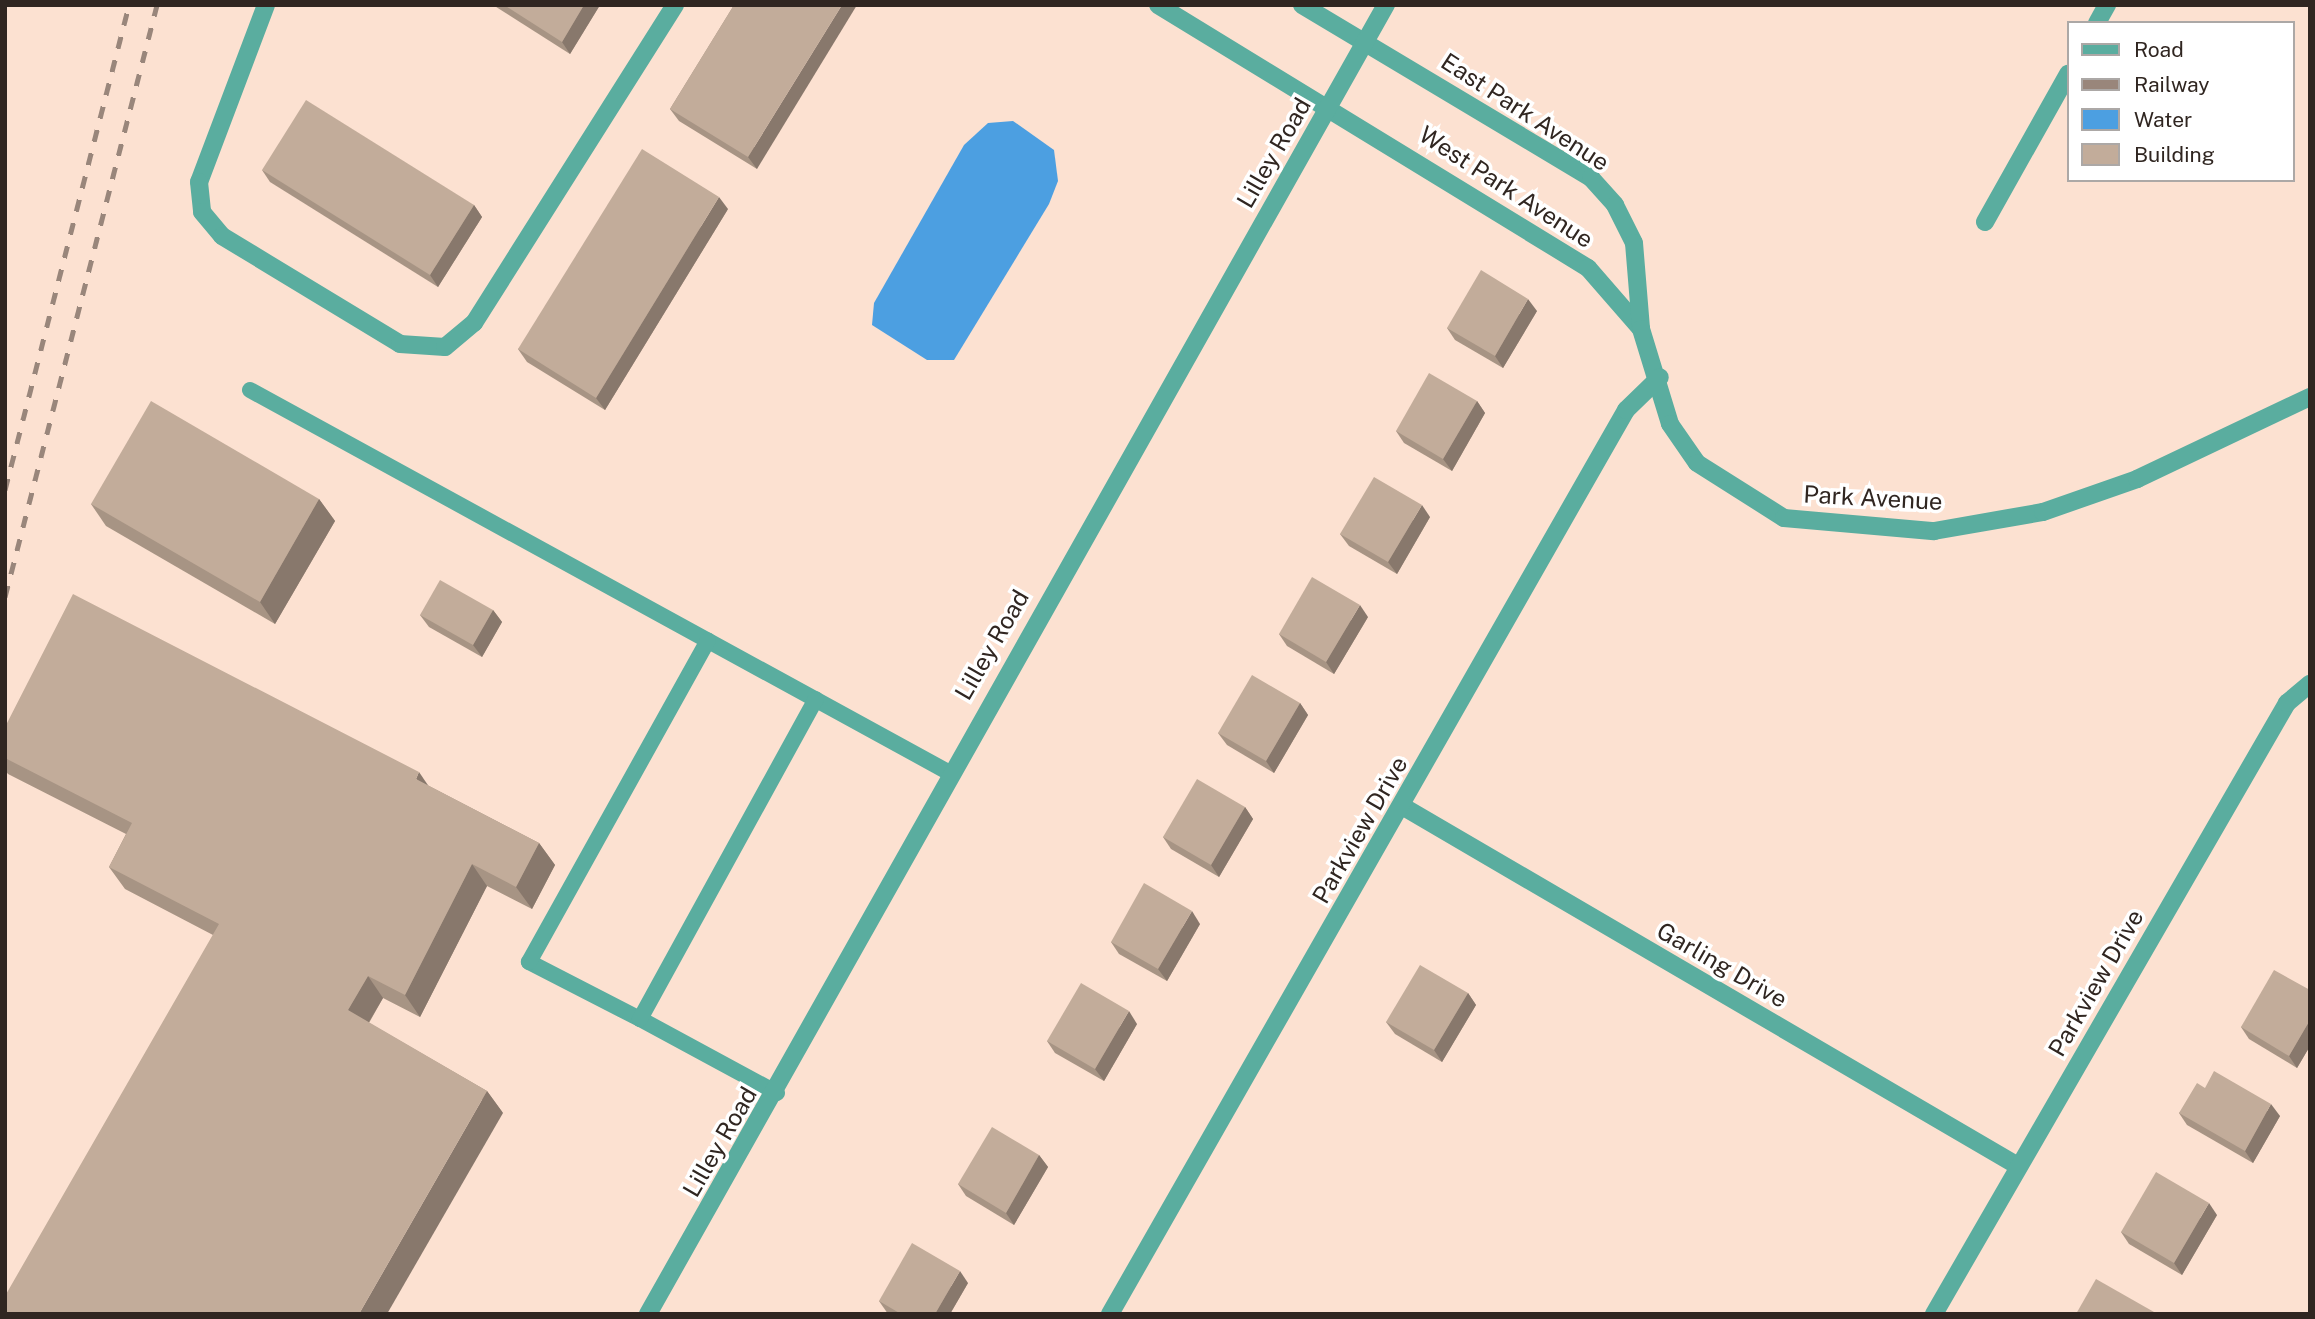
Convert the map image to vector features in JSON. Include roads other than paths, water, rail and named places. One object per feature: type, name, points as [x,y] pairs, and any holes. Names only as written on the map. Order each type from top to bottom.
[{"type":"street","points":[[266,5],[199,182],[202,212],[222,236],[400,344],[445,347],[474,323],[675,5]]},
{"type":"street","name":"West Park Avenue","points":[[1158,5],[1588,268],[1641,329]]},
{"type":"street","name":"East Park Avenue","points":[[1302,5],[1591,178],[1615,205],[1634,243],[1641,329]]},
{"type":"street","name":"Lilley Road","points":[[648,1314],[777,1093],[948,772],[1386,5]]},
{"type":"street","points":[[2098,21],[2107,5]]},
{"type":"street","points":[[1985,222],[2066,78]]},
{"type":"street","name":"Park Avenue","points":[[1641,329],[1660,377],[1670,424],[1697,463],[1774,512],[1934,531],[2042,512],[2137,479],[2310,397]]},
{"type":"street","name":"Parkview Drive","points":[[1110,1314],[1626,410],[1660,377]]},
{"type":"street","name":"Parkview Drive","points":[[1934,1314],[2287,703],[2310,684]]},
{"type":"street","name":"Garling Drive","points":[[1402,806],[2018,1166]]},
{"type":"lane","points":[[250,390],[948,772]]},
{"type":"lane","points":[[708,640],[529,962],[777,1093]]},
{"type":"lane","points":[[640,1019],[816,699]]},
{"type":"water","points":[[1013,121],[1054,150],[1058,181],[1049,204],[954,360],[927,360],[872,325],[874,303],[964,145],[988,123]]},
{"type":"railway","points":[[5,490],[129,5]]},
{"type":"railway","points":[[5,597],[157,5]]}]
